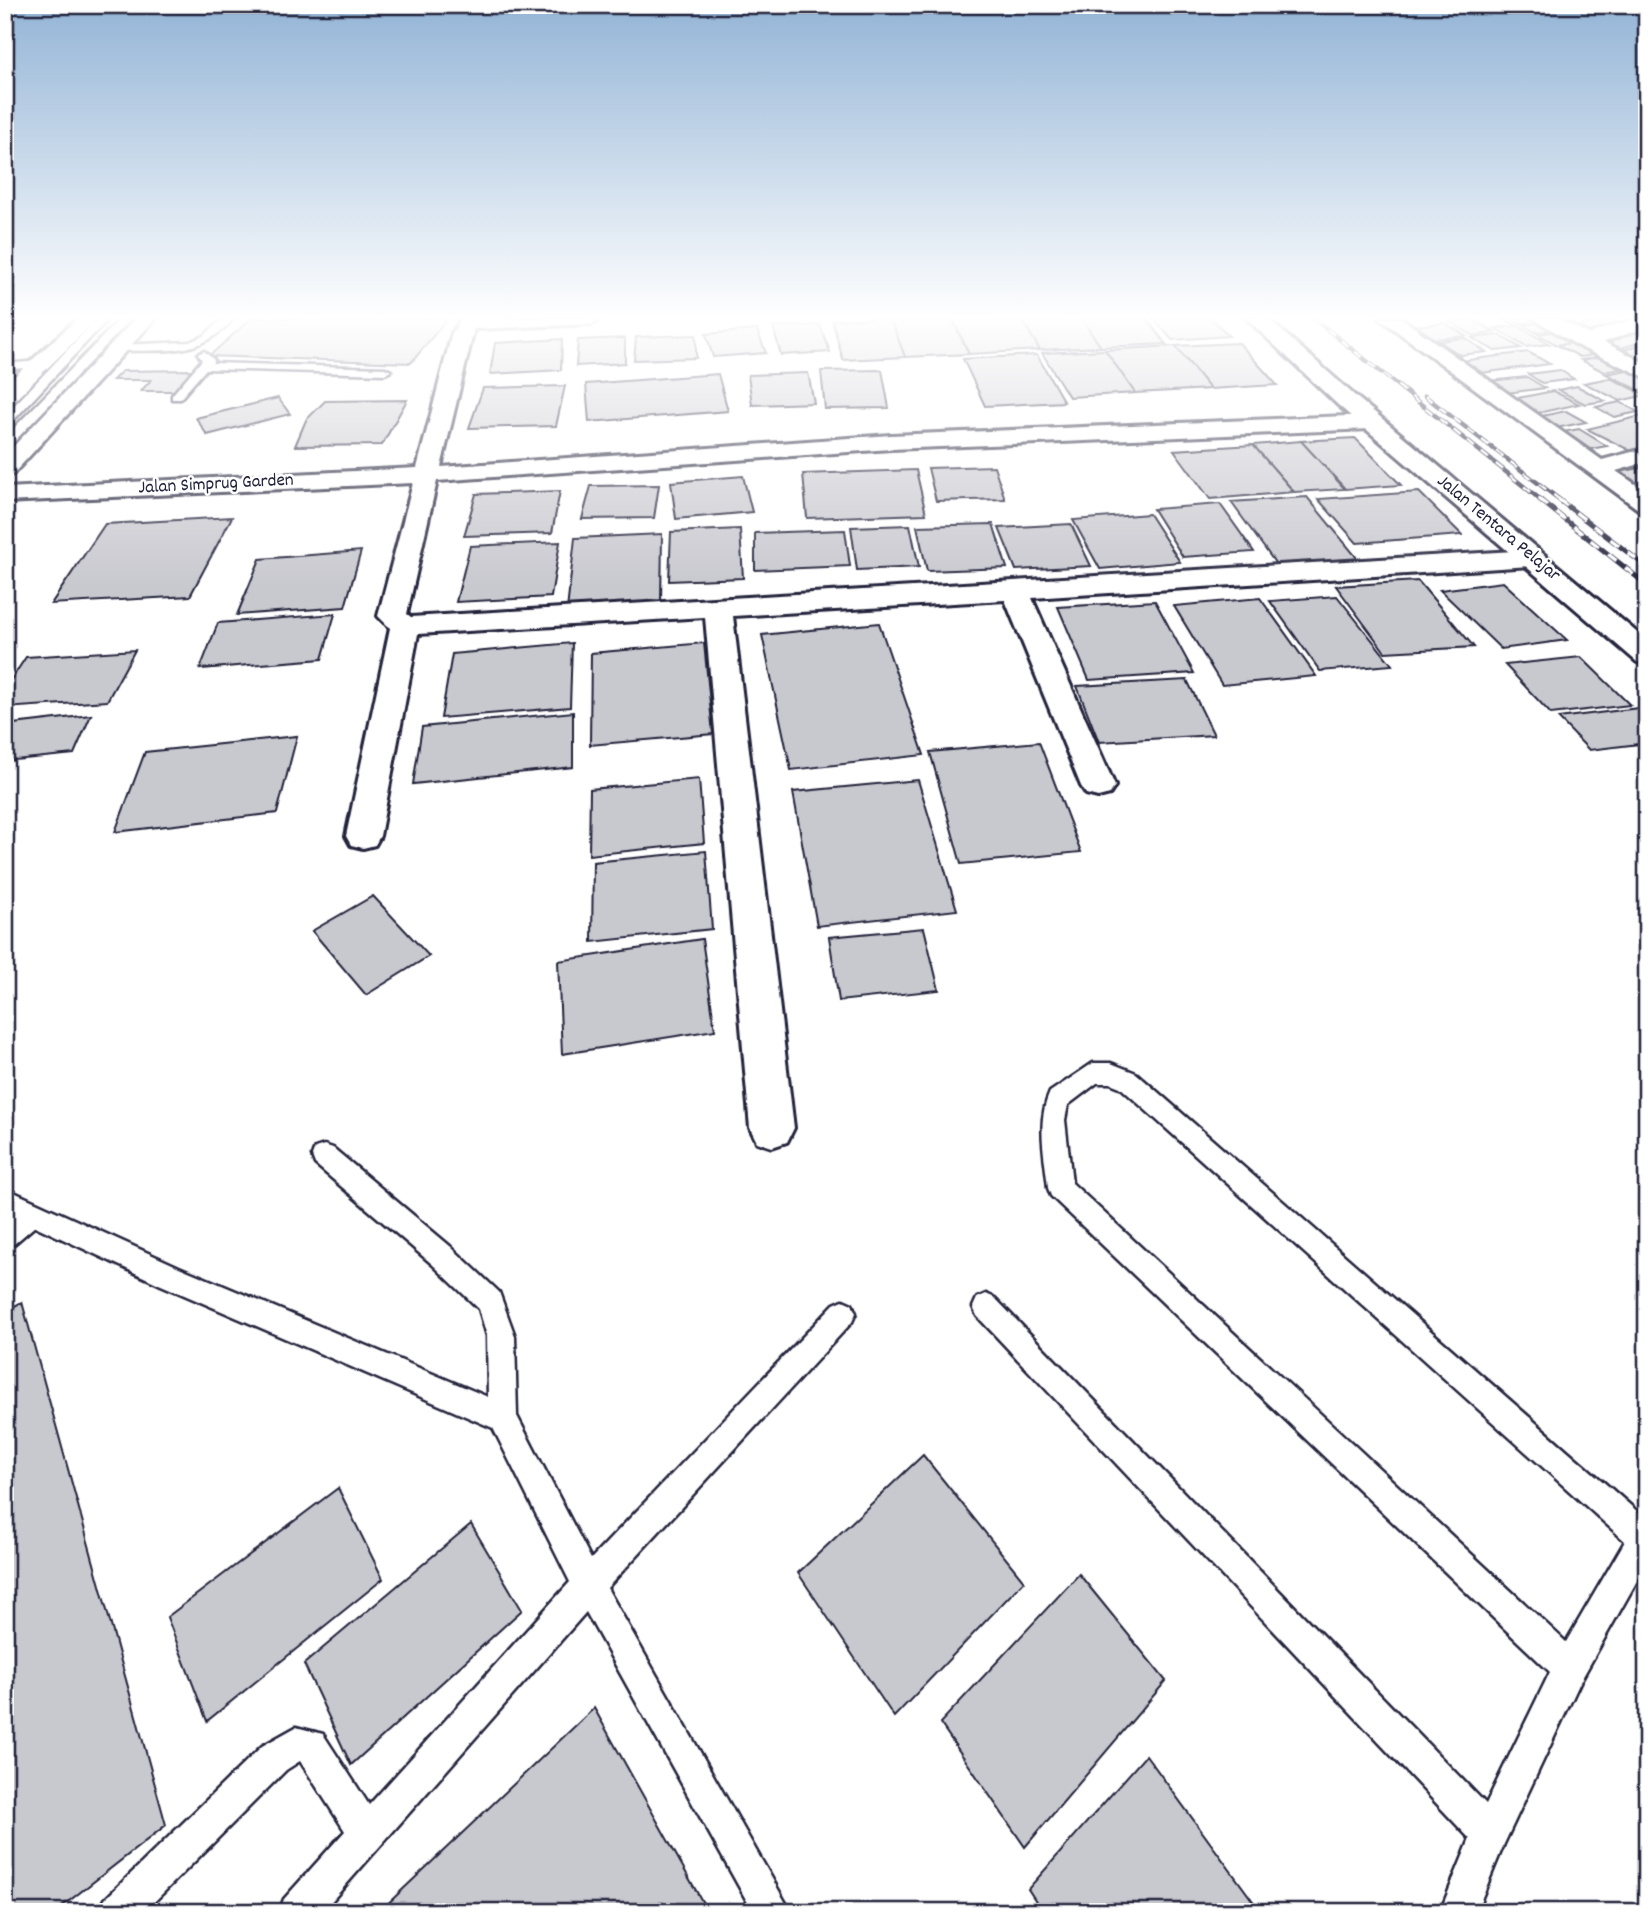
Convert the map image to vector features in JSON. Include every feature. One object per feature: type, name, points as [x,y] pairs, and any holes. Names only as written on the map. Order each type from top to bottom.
[{"type":"main road","points":[[5,472],[64,407]]},
{"type":"main road","points":[[444,407],[392,616],[405,626],[1531,558]]},
{"type":"main road","name":"Jalan Tentara Pelajar","points":[[1354,407],[1647,656]]},
{"type":"main road","points":[[1513,407],[1647,504]]},
{"type":"main road","name":"Jalan Simprug Garden","points":[[991,427],[1042,414]]},
{"type":"main road","name":"Jalan Simprug Garden","points":[[694,434],[1371,422]]},
{"type":"main road","name":"Jalan Simprug Garden","points":[[5,495],[427,475],[889,432]]},
{"type":"main road","points":[[406,451],[461,448]]},
{"type":"main road","points":[[1597,468],[1647,455]]},
{"type":"main road","points":[[5,472],[88,469]]},
{"type":"main road","points":[[1015,591],[1098,786]]},
{"type":"main road","points":[[718,607],[772,1128]]},
{"type":"main road","points":[[363,836],[405,626]]},
{"type":"lane","points":[[5,422],[19,407]]},
{"type":"lane","points":[[5,444],[40,407]]},
{"type":"lane","points":[[1458,1912],[1490,1834],[1569,1668],[1645,1539],[1128,1080],[1111,1073],[1093,1073],[1058,1100],[1053,1120],[1060,1188],[1569,1668]]},
{"type":"lane","points":[[324,1156],[441,1255],[489,1301],[500,1336],[503,1418],[588,1586],[773,1912]]},
{"type":"lane","points":[[5,1200],[170,1276],[503,1418]]},
{"type":"lane","points":[[5,1235],[32,1213]]},
{"type":"lane","points":[[986,1307],[1490,1834]]},
{"type":"lane","points":[[297,1912],[588,1586],[843,1313]]},
{"type":"lane","points":[[118,1912],[274,1758],[296,1744],[311,1746],[367,1833]]},
{"type":"building","points":[[239,407],[285,407],[290,414],[207,435],[196,418]]},
{"type":"building","points":[[319,407],[403,407],[382,445],[295,446],[306,420]]},
{"type":"building","points":[[476,407],[560,407],[556,426],[469,428]]},
{"type":"building","points":[[588,407],[727,407],[728,411],[589,422]]},
{"type":"building","points":[[825,407],[889,408],[825,409]]},
{"type":"building","points":[[1528,407],[1563,407],[1538,413]]},
{"type":"building","points":[[1597,407],[1630,407],[1638,412],[1614,417]]},
{"type":"building","points":[[1566,411],[1586,422],[1556,428],[1537,417]]},
{"type":"building","points":[[1641,416],[1647,419],[1647,449],[1633,452],[1587,429]]},
{"type":"building","points":[[1579,429],[1607,446],[1580,451],[1552,434]]},
{"type":"building","points":[[1355,438],[1401,485],[1345,489],[1301,441]]},
{"type":"building","points":[[1301,441],[1345,489],[1294,492],[1253,445]]},
{"type":"building","points":[[1253,445],[1294,492],[1210,499],[1174,450]]},
{"type":"building","points":[[994,466],[1005,499],[936,501],[928,468]]},
{"type":"building","points":[[1641,468],[1647,472],[1647,490],[1618,472]]},
{"type":"building","points":[[916,470],[926,514],[807,518],[803,474]]},
{"type":"building","points":[[743,476],[752,512],[676,519],[671,482]]},
{"type":"building","points":[[659,485],[654,518],[582,519],[591,486]]},
{"type":"building","points":[[560,491],[552,533],[464,536],[476,494]]},
{"type":"building","points":[[1419,492],[1462,535],[1357,543],[1318,499]]},
{"type":"building","points":[[1307,497],[1358,559],[1276,564],[1231,502]]},
{"type":"building","points":[[1220,504],[1254,552],[1183,557],[1153,509]]},
{"type":"building","points":[[1149,514],[1180,562],[1100,569],[1073,520]]},
{"type":"building","points":[[232,517],[190,596],[51,604],[105,524]]},
{"type":"building","points":[[993,524],[1007,568],[927,571],[917,526]]},
{"type":"building","points":[[1071,524],[1091,566],[1016,570],[999,528]]},
{"type":"building","points":[[910,525],[919,567],[857,570],[851,527]]},
{"type":"building","points":[[740,529],[743,578],[669,581],[671,532]]},
{"type":"building","points":[[845,530],[850,566],[755,570],[755,533]]},
{"type":"building","points":[[662,534],[661,604],[567,610],[575,538]]},
{"type":"building","points":[[560,542],[551,597],[456,602],[470,546]]},
{"type":"building","points":[[361,551],[345,607],[237,615],[260,559]]},
{"type":"building","points":[[1418,581],[1474,647],[1385,652],[1336,586]]},
{"type":"building","points":[[1503,582],[1567,640],[1501,649],[1440,590]]},
{"type":"building","points":[[1337,596],[1392,665],[1320,671],[1270,601]]},
{"type":"building","points":[[1260,598],[1316,676],[1222,685],[1174,606]]},
{"type":"building","points":[[1155,601],[1194,673],[1089,680],[1058,607]]},
{"type":"building","points":[[335,614],[322,659],[200,669],[218,623]]},
{"type":"building","points":[[879,623],[924,755],[791,770],[762,635]]},
{"type":"building","points":[[572,643],[570,707],[441,718],[452,654]]},
{"type":"building","points":[[704,643],[713,734],[590,745],[591,653]]},
{"type":"building","points":[[135,650],[107,701],[5,708],[5,689],[26,657]]},
{"type":"building","points":[[1581,657],[1630,705],[1551,714],[1505,665]]},
{"type":"building","points":[[1187,680],[1214,735],[1099,742],[1077,686]]},
{"type":"building","points":[[1647,707],[1647,743],[1589,750],[1558,718]]},
{"type":"building","points":[[573,712],[573,767],[413,784],[422,727]]},
{"type":"building","points":[[91,715],[74,754],[5,761],[5,725]]},
{"type":"building","points":[[297,736],[277,813],[115,832],[145,752]]},
{"type":"building","points":[[1039,742],[1081,852],[961,864],[930,752]]},
{"type":"building","points":[[699,779],[704,843],[589,855],[590,789]]},
{"type":"building","points":[[918,780],[957,910],[817,926],[793,792]]},
{"type":"building","points":[[706,851],[712,929],[592,942],[593,862]]},
{"type":"building","points":[[373,896],[429,956],[366,995],[312,931]]},
{"type":"building","points":[[924,928],[939,990],[839,1001],[829,937]]},
{"type":"building","points":[[702,939],[715,1030],[562,1054],[558,961]]},
{"type":"building","points":[[22,1302],[166,1825],[55,1912],[5,1912],[5,1311]]},
{"type":"building","points":[[923,1455],[1024,1581],[894,1717],[798,1573]]},
{"type":"building","points":[[338,1488],[383,1579],[207,1721],[167,1617]]},
{"type":"building","points":[[471,1524],[522,1610],[351,1765],[304,1664]]},
{"type":"building","points":[[1079,1574],[1166,1681],[1025,1847],[940,1723]]},
{"type":"building","points":[[594,1708],[708,1912],[379,1912]]},
{"type":"building","points":[[1146,1755],[1255,1904],[1249,1912],[1043,1912],[1028,1889]]},
{"type":"railway","points":[[1425,407],[1541,500]]},
{"type":"railway","points":[[1440,407],[1560,500]]},
{"type":"railway","points":[[1539,499],[1647,585]]},
{"type":"railway","points":[[1558,499],[1647,567]]}]
